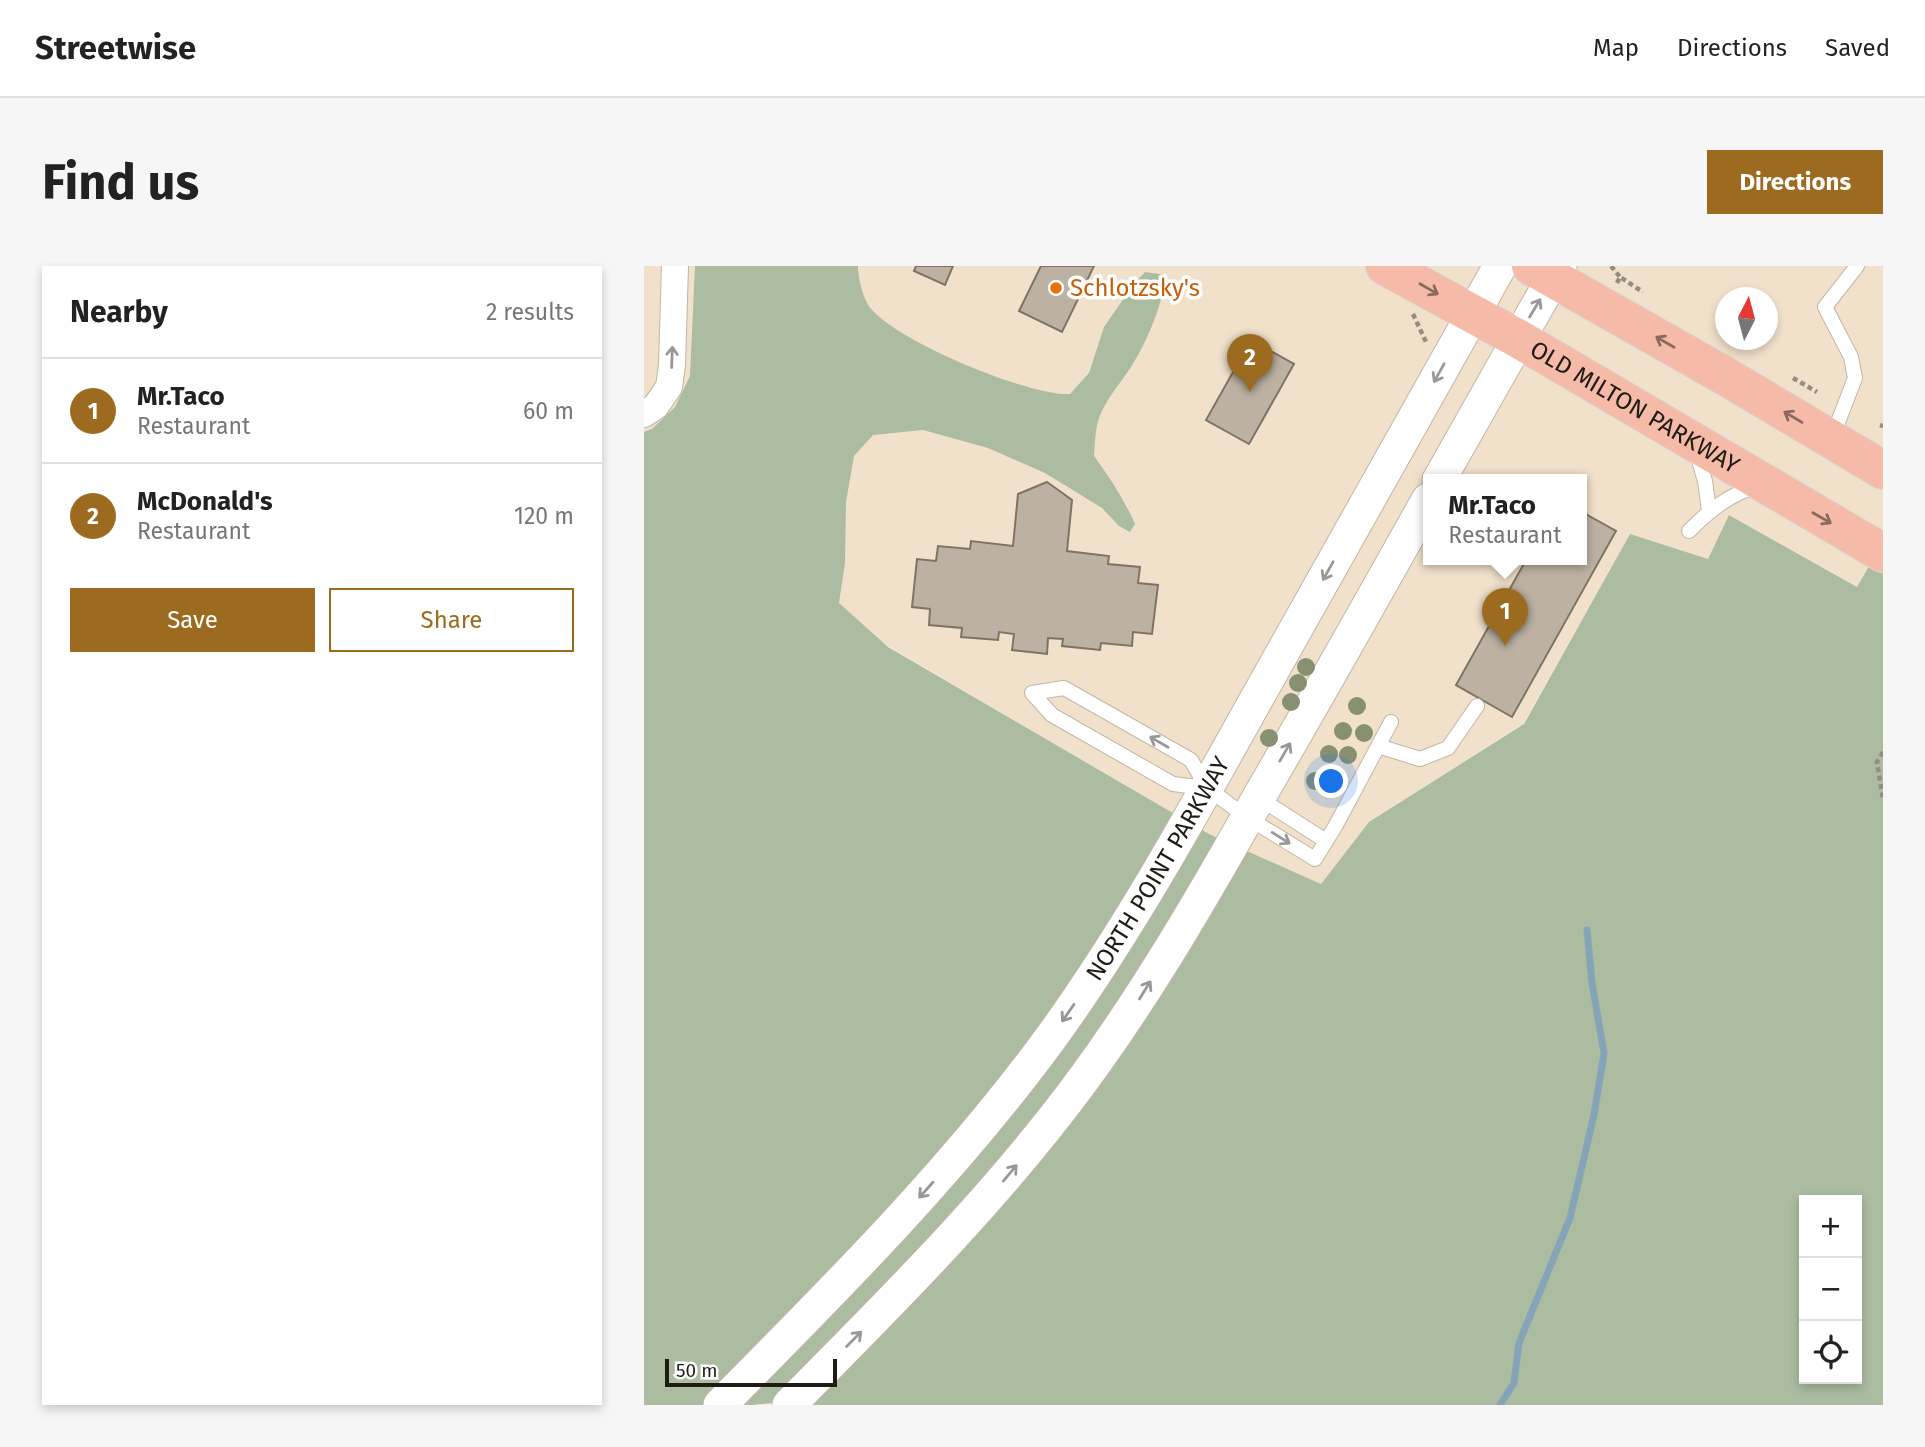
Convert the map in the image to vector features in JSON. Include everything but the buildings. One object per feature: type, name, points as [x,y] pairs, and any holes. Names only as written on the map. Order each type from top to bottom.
[{"type":"highway","name":"OLD MILTON PARKWAY","points":[[1385,266],[1517,338],[1883,553]]},
{"type":"highway","points":[[1548,270],[1883,470]]},
{"type":"street","points":[[644,414],[656,406],[669,387],[675,266]]},
{"type":"street","name":"NORTH POINT PARKWAY","points":[[720,1405],[899,1221],[997,1109],[1056,1031],[1098,969],[1207,788],[1500,266]]},
{"type":"street","points":[[1443,474],[1517,338],[1548,270]]},
{"type":"street","name":"NORTH POINT PARKWAY","points":[[789,1405],[942,1250],[1034,1144],[1133,1010],[1253,808],[1423,509]]},
{"type":"lane","points":[[1831,440],[1856,378],[1851,356],[1825,307],[1857,266]]},
{"type":"lane","points":[[1693,443],[1703,473],[1709,511]]},
{"type":"lane","points":[[1689,531],[1709,511],[1731,496],[1763,484]]},
{"type":"lane","points":[[1207,788],[1191,760],[1064,688],[1032,693],[1052,715],[1173,784],[1207,788],[1326,841]]},
{"type":"lane","points":[[1378,746],[1420,759],[1448,748],[1477,706]]},
{"type":"lane","points":[[1253,808],[1315,859],[1391,722]]},
{"type":"path","points":[[1611,266],[1620,278]]},
{"type":"path","points":[[1412,311],[1426,342]]},
{"type":"path","points":[[1883,752],[1877,762],[1883,800]]},
{"type":"shaded area","points":[[644,266],[1883,266],[1883,542],[1858,587],[1730,515],[1708,559],[1630,535],[1523,724],[1369,822],[1321,884],[1209,834],[644,500]]},
{"type":"green space","points":[[695,266],[858,266],[867,303],[880,317],[901,332],[929,348],[994,376],[1024,386],[1070,394],[1089,373],[1104,327],[1133,285],[1145,272],[1167,275],[1148,334],[1131,367],[1105,404],[1096,432],[1094,456],[1131,515],[1135,524],[1130,532],[1119,526],[1102,508],[1045,473],[988,448],[923,430],[873,435],[854,456],[846,502],[845,563],[839,603],[888,647],[1209,834],[1321,884],[1369,822],[1524,724],[1630,534],[1708,559],[1729,515],[1857,587],[1883,542],[1883,1405],[644,1405],[644,432],[652,429],[675,407],[690,376]]},
{"type":"waterway","points":[[1500,1405],[1514,1383],[1519,1343],[1570,1218],[1594,1115],[1604,1053],[1592,983],[1587,930]]},
{"type":"place","name":"Schlotzsky's","points":[[1056,288]]},
{"type":"place","name":"McDonald's","points":[[1250,392]]},
{"type":"place","name":"Mr.Taco","points":[[1505,646]]}]
